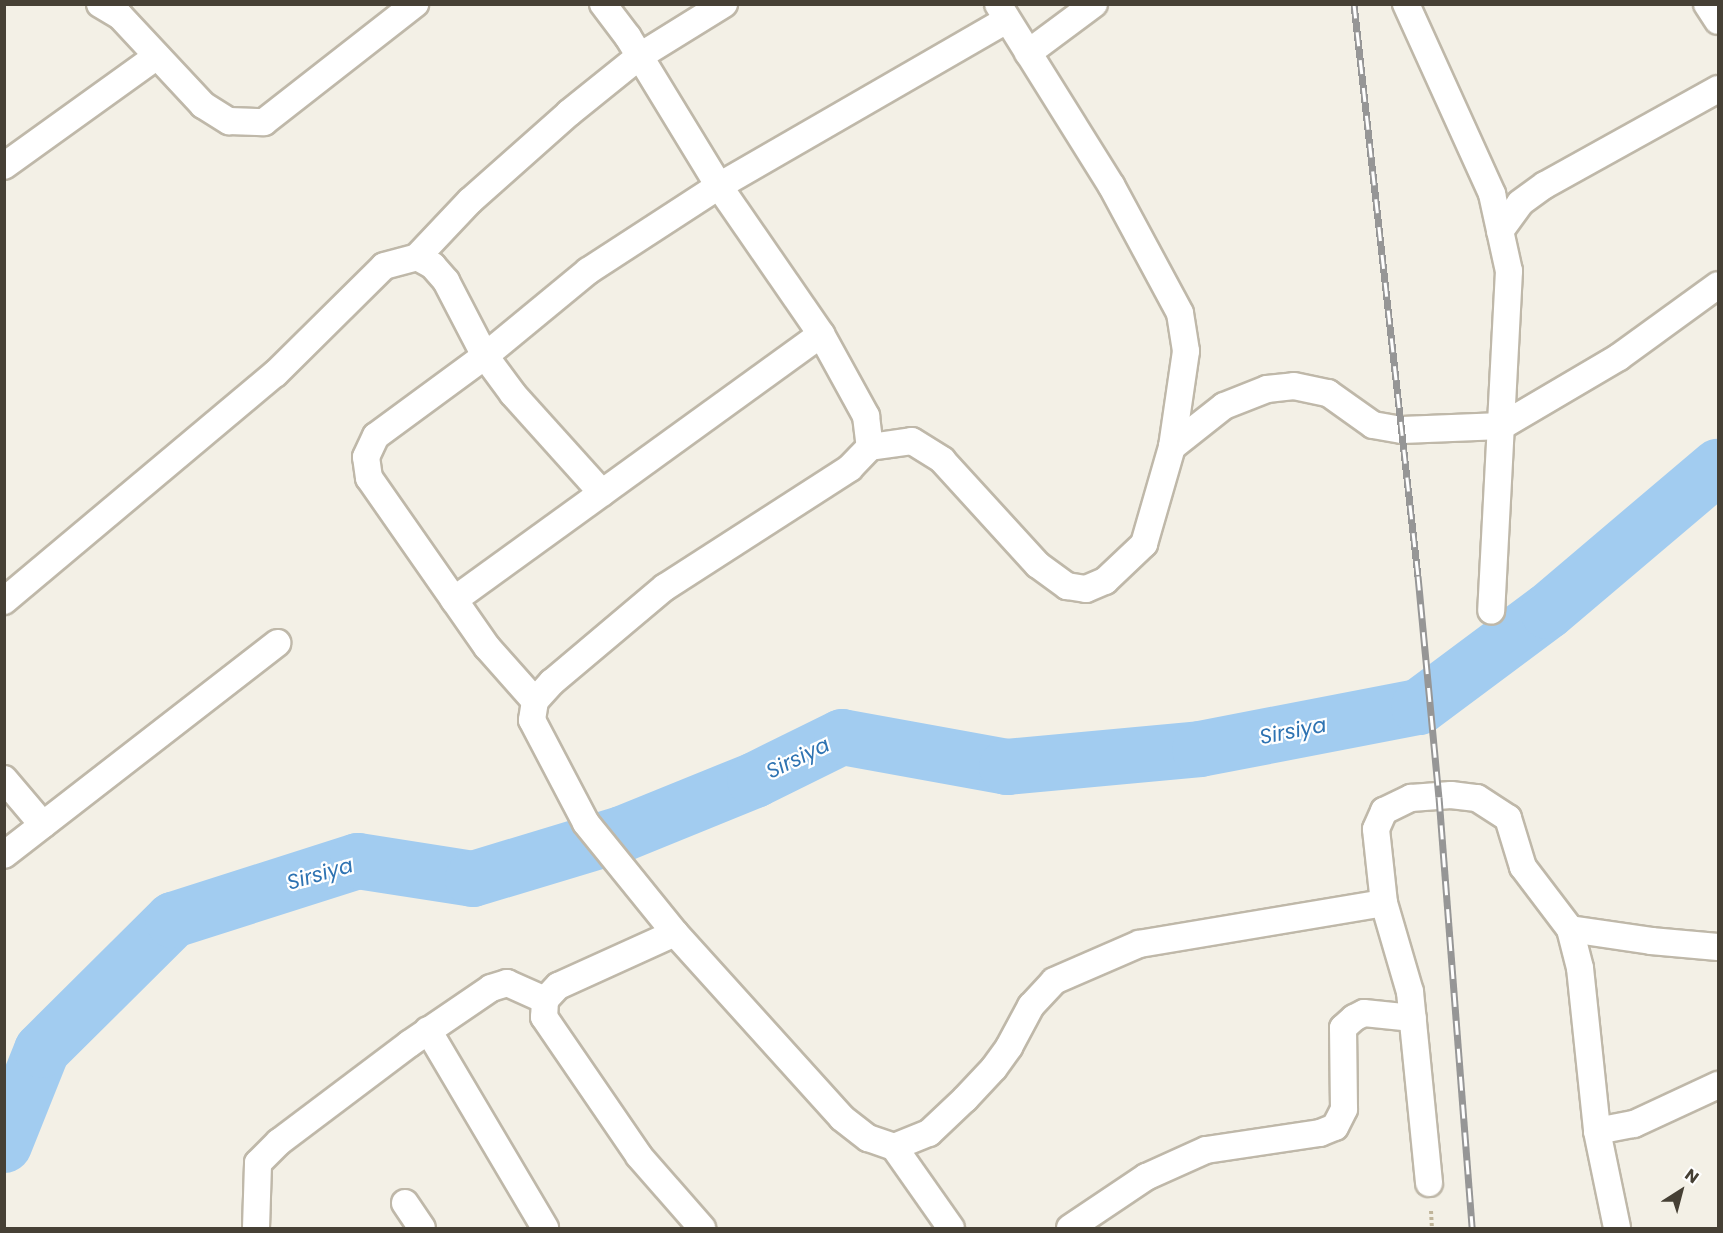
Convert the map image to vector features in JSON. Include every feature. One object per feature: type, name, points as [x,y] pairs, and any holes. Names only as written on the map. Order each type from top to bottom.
[{"type":"street","points":[[118,8],[157,56],[202,105],[229,121],[264,122],[415,4]]},
{"type":"street","points":[[603,4],[640,56],[719,186],[821,334],[866,416],[870,447]]},
{"type":"street","points":[[4,601],[275,374],[384,266],[417,257],[470,201],[569,113],[640,56],[724,4]]},
{"type":"street","points":[[1028,53],[1094,4]]},
{"type":"street","points":[[1406,4],[1492,194],[1509,271],[1491,611]]},
{"type":"street","points":[[1707,4],[1719,21]]},
{"type":"street","points":[[536,701],[487,647],[369,478],[366,457],[376,436],[485,356],[588,271],[719,186],[1002,12],[1111,185],[1180,313],[1186,351],[1172,447],[1144,544],[1105,581],[1086,590],[1067,586],[1038,565],[942,460],[912,441],[870,447],[850,468],[665,587],[552,682],[536,701],[532,720],[586,823],[675,933],[842,1118],[868,1138],[894,1147],[951,1228]]},
{"type":"street","points":[[4,166],[157,56]]},
{"type":"street","points":[[1500,231],[1520,203],[1545,185],[1719,89]]},
{"type":"street","points":[[417,257],[433,266],[446,281],[485,356],[513,394],[602,493]]},
{"type":"street","points":[[1172,447],[1224,406],[1267,389],[1294,386],[1328,393],[1373,425],[1402,430],[1502,426],[1619,357],[1719,285]]},
{"type":"street","points":[[454,600],[821,334]]},
{"type":"street","points":[[4,855],[277,643]]},
{"type":"street","points":[[4,779],[43,825]]},
{"type":"street","points":[[1429,1183],[1410,992],[1384,903],[1376,829],[1384,811],[1411,798],[1451,795],[1477,798],[1508,818],[1523,867],[1569,929],[1580,968],[1597,1131],[1617,1228]]},
{"type":"street","points":[[894,1147],[929,1133],[965,1099],[994,1068],[1009,1047],[1031,1006],[1054,981],[1139,944],[1384,903]]},
{"type":"street","points":[[1569,929],[1651,941],[1719,947]]},
{"type":"street","points":[[675,933],[558,986],[545,1000],[544,1017],[557,1040],[639,1155],[702,1228]]},
{"type":"street","points":[[256,1228],[256,1174],[258,1163],[265,1155],[428,1030],[491,988],[507,983],[545,1000]]},
{"type":"street","points":[[1070,1228],[1146,1177],[1206,1150],[1320,1133],[1335,1127],[1344,1109],[1343,1028],[1364,1013],[1413,1018]]},
{"type":"street","points":[[428,1030],[545,1228]]},
{"type":"street","points":[[1597,1131],[1634,1124],[1719,1085]]},
{"type":"street","points":[[405,1203],[422,1228]]},
{"type":"waterway","name":"Sirsiya","points":[[4,1145],[42,1050],[173,920],[358,861],[473,879],[622,834],[755,780],[842,737],[1007,767],[1200,749],[1419,707],[1548,611],[1718,467]]},
{"type":"railway","points":[[1354,4],[1418,576],[1439,797],[1472,1228]]}]
